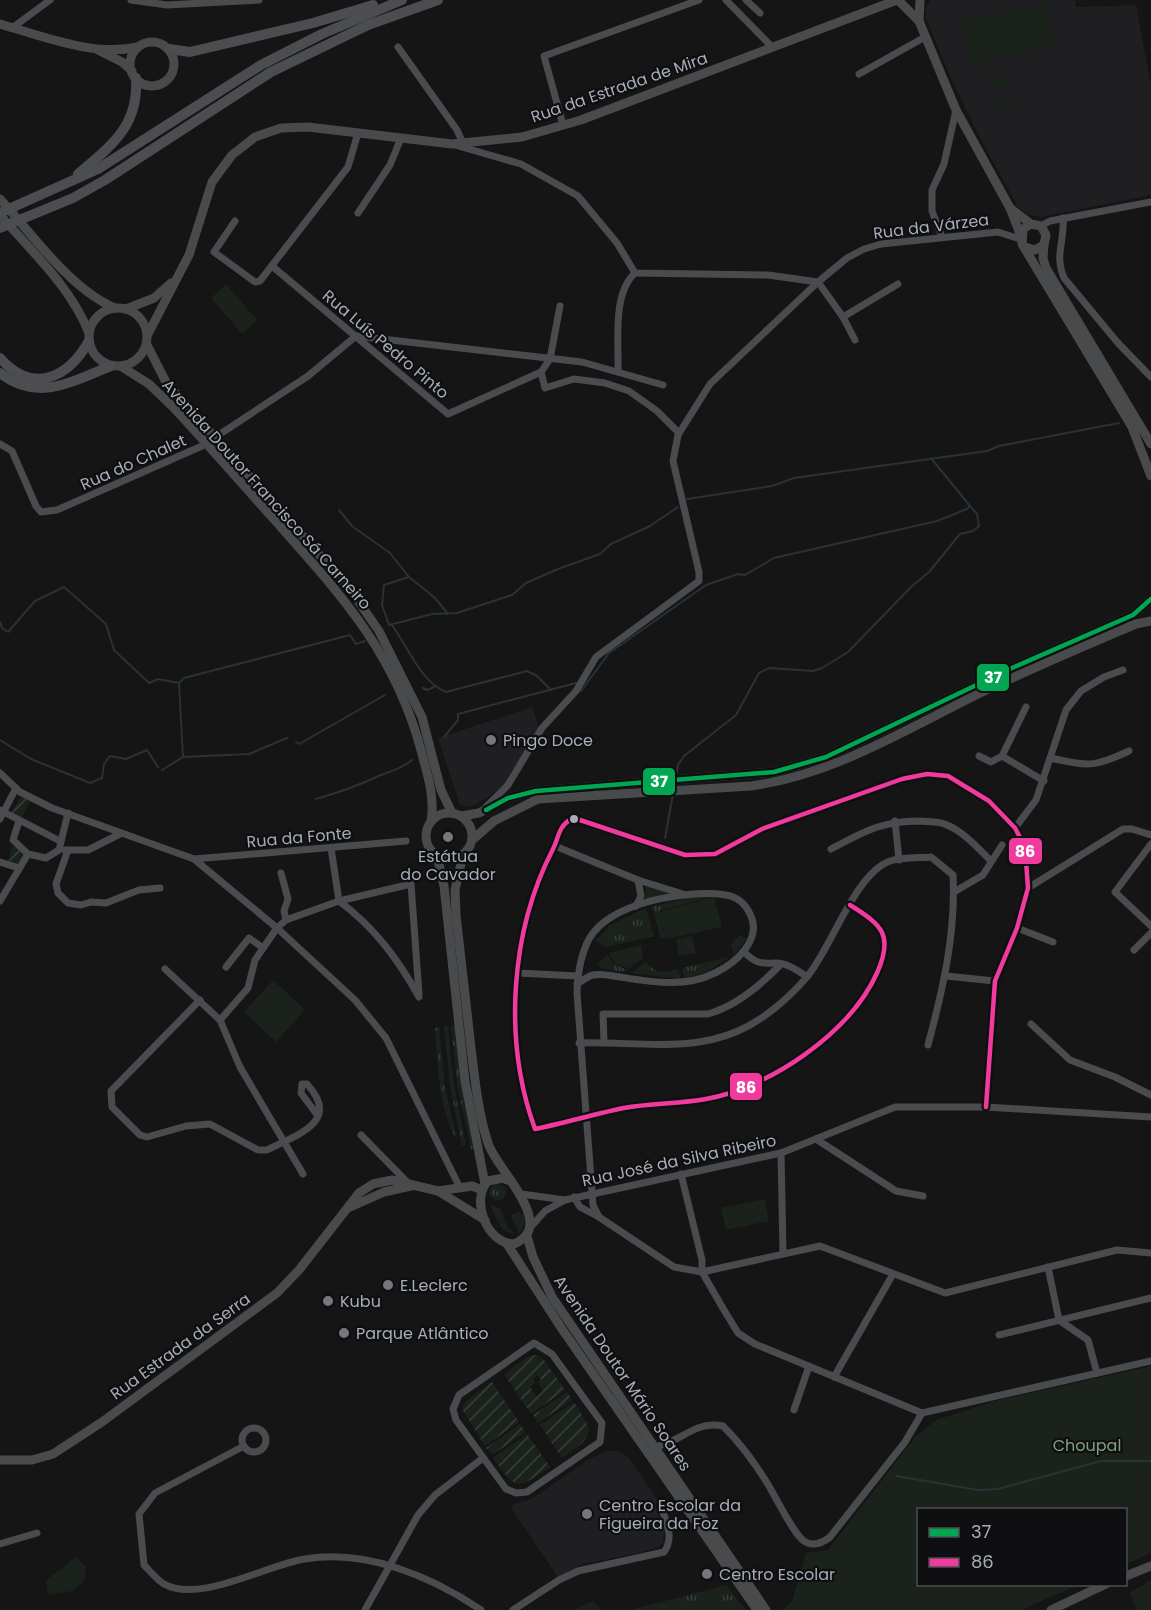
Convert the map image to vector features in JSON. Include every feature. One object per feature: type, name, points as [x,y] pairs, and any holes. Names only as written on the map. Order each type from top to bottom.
[{"type":"main road","points":[[0,24],[93,48],[125,50],[154,42],[169,49],[190,52],[313,23],[393,0]]},
{"type":"main road","points":[[116,366],[96,357],[80,310],[68,292],[0,214],[98,169],[261,65],[322,33],[402,0]]},
{"type":"main road","points":[[0,228],[73,198],[271,72],[348,34],[438,0]]},
{"type":"main road","points":[[898,0],[919,21],[956,110],[1010,208],[1022,240],[1132,427],[1151,476]]},
{"type":"main road","name":"Rua da Estrada de Mira","points":[[147,334],[189,255],[212,182],[232,155],[255,136],[281,128],[308,127],[452,144],[522,137],[563,125],[898,0]]},
{"type":"main road","points":[[919,21],[920,0]]},
{"type":"main road","points":[[67,184],[107,149],[132,118],[137,93],[130,62],[138,47]]},
{"type":"main road","points":[[93,48],[122,62],[151,86],[167,80],[174,65],[169,49]]},
{"type":"main road","points":[[0,199],[80,286],[98,301],[115,308],[126,309],[140,318],[147,334],[147,345],[138,360],[49,389],[22,386],[0,373]]},
{"type":"main road","points":[[1010,208],[1036,225],[1046,235],[1043,258],[1046,268],[1138,417],[1151,444]]},
{"type":"main road","points":[[0,235],[38,212]]},
{"type":"main road","points":[[1022,240],[1026,225],[1036,225]]},
{"type":"main road","points":[[1022,240],[1035,250],[1044,245]]},
{"type":"main road","name":"Rua da Estrada de Mira","points":[[126,309],[154,298],[177,277]]},
{"type":"main road","points":[[0,358],[18,373],[39,379],[60,376],[78,360],[98,316],[115,308]]},
{"type":"main road","name":"Avenida Doutor Francisco Sá Carneiro","points":[[147,345],[166,382],[195,423],[341,595],[371,635],[405,704],[419,742],[431,792],[431,821]]},
{"type":"main road","name":"Avenida Doutor Francisco Sá Carneiro","points":[[116,366],[149,384],[195,423]]},
{"type":"main road","name":"Avenida Doutor Francisco Sá Carneiro","points":[[216,447],[349,588],[379,631],[422,717],[441,790],[457,815]]},
{"type":"main road","points":[[1151,599],[1133,615],[1012,668],[826,758],[774,772],[536,791],[508,798],[479,813],[437,816],[431,821],[427,828],[427,843],[437,856],[444,886],[468,1102],[483,1187],[480,1201],[485,1220],[495,1236],[507,1244],[514,1244],[528,1232],[528,1212],[521,1194],[495,1162],[488,1144],[478,1102],[455,890],[463,855],[472,840],[503,815],[538,799],[751,786],[782,782],[825,768],[1017,675],[1136,624],[1151,621]]},
{"type":"main road","points":[[457,815],[470,826],[472,840]]},
{"type":"main road","points":[[437,856],[450,859],[463,855]]},
{"type":"main road","points":[[438,1191],[472,1186],[483,1187],[495,1178],[510,1181]]},
{"type":"main road","name":"Rua Estrada da Serra","points":[[0,1460],[33,1460],[53,1454],[178,1366],[277,1293],[299,1270],[347,1208],[384,1192],[411,1184],[438,1191]]},
{"type":"main road","points":[[438,1191],[485,1220]]},
{"type":"main road","name":"Avenida Doutor Mário Soares","points":[[528,1232],[532,1257],[549,1292],[766,1610]]},
{"type":"main road","name":"Avenida Doutor Mário Soares","points":[[507,1244],[562,1329],[757,1610]]},
{"type":"main road","points":[[1127,1575],[1151,1566]]},
{"type":"main road","points":[[1051,1610],[1102,1586]]},
{"type":"street","points":[[12,28],[50,0]]},
{"type":"street","points":[[132,0],[167,5],[259,0]]},
{"type":"street","points":[[563,125],[544,56],[699,0]]},
{"type":"street","points":[[726,0],[772,47]]},
{"type":"street","points":[[746,0],[760,13]]},
{"type":"street","points":[[859,74],[926,37]]},
{"type":"street","points":[[398,47],[457,130],[463,143]]},
{"type":"street","points":[[942,237],[932,211],[932,190],[946,156],[956,110]]},
{"type":"street","points":[[235,220],[214,252],[215,256],[255,282],[260,281],[348,167],[358,133]]},
{"type":"street","points":[[358,213],[390,165],[401,138]]},
{"type":"street","points":[[452,144],[521,164],[578,196],[616,243],[635,273]]},
{"type":"street","points":[[1036,225],[1151,202]]},
{"type":"street","points":[[1063,218],[1064,232],[1059,256],[1064,278],[1118,343],[1151,377]]},
{"type":"street","name":"Rua da Várzea","points":[[479,813],[508,785],[542,728],[576,691],[596,657],[699,581],[699,572],[672,461],[679,433],[710,384],[818,282],[847,258],[864,249],[881,244],[998,232],[1022,240]]},
{"type":"street","name":"Rua Luís Pedro Pinto","points":[[272,266],[448,414],[541,372]]},
{"type":"street","points":[[618,371],[620,307],[626,281],[635,273],[768,275],[818,282],[843,316],[855,340]]},
{"type":"street","points":[[843,316],[898,284]]},
{"type":"street","points":[[560,306],[550,359],[541,372],[545,388],[574,379],[605,383],[629,391],[657,411],[679,433]]},
{"type":"street","points":[[356,336],[582,362],[663,385]]},
{"type":"street","name":"Rua do Chalet","points":[[0,444],[12,451],[36,506],[41,512],[57,510],[202,446],[308,376],[356,336]]},
{"type":"street","points":[[1015,828],[1036,800],[1044,781],[1062,718],[1076,698],[1104,677],[1123,670]]},
{"type":"street","points":[[979,756],[991,762],[1002,756],[1026,706]]},
{"type":"street","points":[[1051,758],[1082,766],[1105,762],[1129,751]]},
{"type":"street","points":[[1002,756],[1044,781]]},
{"type":"street","points":[[0,773],[16,788],[52,808],[194,859],[277,928],[370,1016],[386,1038],[448,1159],[460,1188]]},
{"type":"street","points":[[850,905],[876,922],[885,938],[886,951],[861,999],[829,1038],[792,1063],[744,1087],[707,1099],[625,1108],[587,1119],[535,1129],[516,1045],[517,973],[528,912],[542,870],[555,846],[561,825],[571,819],[686,855],[715,854],[762,829],[902,779],[927,774],[948,776],[989,801],[1015,828],[1025,847],[1028,888],[1017,928],[995,981],[986,1107]]},
{"type":"street","points":[[16,788],[2,814],[60,841]]},
{"type":"street","points":[[59,850],[68,813]]},
{"type":"street","points":[[19,821],[13,840],[28,854],[46,858],[59,850],[88,850],[120,834]]},
{"type":"street","points":[[895,821],[899,860]]},
{"type":"street","points":[[831,849],[871,827],[895,821],[946,824],[991,861]]},
{"type":"street","points":[[1028,888],[1123,829],[1132,829],[1151,835]]},
{"type":"street","name":"Rua da Fonte","points":[[194,859],[406,841]]},
{"type":"street","points":[[1151,844],[1115,892],[1151,927]]},
{"type":"street","points":[[954,892],[983,875],[1002,845]]},
{"type":"street","points":[[555,846],[638,880],[682,894]]},
{"type":"street","points":[[220,1020],[248,988],[255,960],[277,928],[286,920],[339,901],[411,884],[419,997],[402,966],[380,938],[339,901],[331,848]]},
{"type":"street","points":[[68,850],[56,884],[58,893],[68,903],[81,905],[91,902],[106,903],[139,890],[160,888]]},
{"type":"street","points":[[0,901],[28,854]]},
{"type":"street","points":[[579,1043],[672,1045],[717,1038],[738,1031],[764,1016],[807,977],[868,877],[890,861],[931,857],[952,874],[954,892],[946,976],[928,1044]]},
{"type":"street","points":[[0,862],[19,868]]},
{"type":"street","points":[[281,873],[288,899],[284,911],[286,920]]},
{"type":"street","points":[[636,906],[641,896],[638,880]]},
{"type":"street","points":[[517,973],[578,980],[594,974],[675,983],[697,980],[715,973],[744,952],[754,933],[754,921],[746,906],[730,896],[710,893],[682,894],[636,906],[603,924],[589,939],[578,980],[579,1043],[592,1192],[599,1217]]},
{"type":"street","points":[[1017,928],[1053,942]]},
{"type":"street","points":[[1134,950],[1151,933]]},
{"type":"street","points":[[226,967],[249,938],[263,948]]},
{"type":"street","points":[[744,952],[762,965],[781,964],[807,977]]},
{"type":"street","points":[[604,1042],[603,1014],[708,1014],[721,1011],[748,994],[781,964]]},
{"type":"street","points":[[165,969],[220,1020],[240,1067],[303,1174]]},
{"type":"street","points":[[946,976],[995,981]]},
{"type":"street","points":[[200,1000],[111,1091],[112,1107],[140,1135],[147,1137],[186,1126],[210,1124],[258,1150],[267,1150],[313,1126],[318,1116]]},
{"type":"street","points":[[1030,1024],[1070,1060],[1125,1081],[1151,1095]]},
{"type":"street","name":"Rua José da Silva Ribeiro","points":[[528,1232],[545,1211],[565,1200],[592,1192],[781,1153],[896,1107],[986,1107],[1151,1117]]},
{"type":"street","points":[[362,1135],[411,1184]]},
{"type":"street","points":[[816,1139],[896,1191],[923,1196]]},
{"type":"street","points":[[781,1153],[783,1253]]},
{"type":"street","points":[[681,1174],[702,1260],[702,1272],[738,1333],[755,1344],[922,1413],[1151,1361]]},
{"type":"street","name":"Rua José da Silva Ribeiro","points":[[521,1194],[565,1200]]},
{"type":"street","points":[[574,1197],[579,1207],[599,1217],[674,1267],[702,1272],[820,1246],[945,1293],[1117,1250],[1151,1253]]},
{"type":"street","points":[[1048,1267],[1059,1320],[1088,1340],[1097,1373]]},
{"type":"street","points":[[834,1377],[894,1274]]},
{"type":"street","points":[[999,1335],[1151,1298]]},
{"type":"street","points":[[534,1342],[544,1346],[602,1423],[600,1442],[527,1492],[516,1493],[506,1489],[483,1458],[456,1420],[453,1409],[459,1395],[534,1342]]},
{"type":"street","points":[[794,1410],[809,1366]]},
{"type":"street","points":[[654,1447],[665,1446],[704,1424],[723,1426],[739,1442],[803,1541],[813,1544],[830,1538],[905,1442],[922,1413]]},
{"type":"street","points":[[243,1446],[155,1493],[139,1514],[144,1565],[163,1584],[185,1590],[204,1588],[306,1558],[365,1559],[406,1570],[481,1610]]},
{"type":"street","points":[[365,1610],[418,1515],[435,1494],[483,1458]]},
{"type":"street","points":[[513,1610],[559,1580],[578,1572],[664,1552],[669,1544],[670,1535],[662,1509],[670,1505]]},
{"type":"street","points":[[0,1544],[37,1533]]},
{"type":"shaded area","points":[[931,0],[1075,0],[1076,7],[1136,5],[1151,86],[1151,195],[1041,217],[1029,215],[1018,207],[980,138],[948,72],[926,18],[925,9]]},
{"type":"shaded area","points":[[532,707],[539,728],[509,780],[487,798],[470,807],[460,805],[438,738]]},
{"type":"shaded area","name":"Centro Escolar da Figueira da Foz","points":[[607,1451],[618,1451],[629,1458],[659,1502],[655,1505],[664,1530],[663,1543],[659,1547],[639,1553],[583,1564],[558,1577],[511,1508],[513,1504],[530,1500],[591,1458]]},
{"type":"green space","points":[[1047,3],[1056,45],[969,63],[961,21]]},
{"type":"green space","points":[[994,73],[1010,82],[1004,90],[989,80]]},
{"type":"green space","points":[[1005,93],[1013,99],[1002,114],[995,108]]},
{"type":"green space","points":[[226,284],[257,320],[242,334],[211,298]]},
{"type":"green space","points":[[22,796],[30,802],[19,821],[9,816]]},
{"type":"green space","points":[[12,845],[28,854],[19,868],[8,863]]},
{"type":"green space","points":[[646,884],[670,893],[645,899]]},
{"type":"green space","points":[[693,896],[713,896],[659,911],[665,938],[661,939],[652,907]]},
{"type":"green space","points":[[714,897],[722,927],[666,939],[659,912]]},
{"type":"green space","points":[[646,908],[654,936],[606,947],[595,941],[608,926]]},
{"type":"green space","points":[[740,935],[747,939],[734,955],[731,944]]},
{"type":"green space","points":[[692,936],[696,953],[679,956],[676,940]]},
{"type":"green space","points":[[641,945],[643,958],[628,969],[615,963],[609,953]]},
{"type":"green space","points":[[607,955],[613,963],[627,970],[624,972],[602,969],[597,965]]},
{"type":"green space","points":[[729,957],[707,972],[685,978],[682,968]]},
{"type":"green space","points":[[646,962],[660,972],[678,969],[681,979],[631,973]]},
{"type":"green space","points":[[273,980],[305,1010],[276,1042],[244,1012]]},
{"type":"green space","points":[[448,1026],[454,1085],[466,1145],[462,1146],[450,1086],[444,1027]]},
{"type":"green space","points":[[451,1026],[456,1026],[476,1148],[471,1149],[457,1084]]},
{"type":"green space","points":[[439,1027],[445,1087],[457,1140],[442,1100],[435,1028]]},
{"type":"green space","points":[[498,1184],[506,1192],[498,1200],[490,1192]]},
{"type":"green space","points":[[765,1199],[769,1221],[726,1230],[721,1208]]},
{"type":"green space","points":[[490,1205],[500,1208],[507,1226],[515,1235],[502,1229]]},
{"type":"green space","points":[[518,1212],[524,1214],[524,1225],[519,1234],[511,1215]]},
{"type":"green space","points":[[537,1355],[544,1360],[565,1390],[531,1414],[504,1374],[529,1356]],"holes":[[[538,1375],[541,1380],[538,1383],[543,1391],[536,1396],[530,1387],[535,1383],[533,1379]]]},
{"type":"green space","name":"Choupal","points":[[1151,1366],[1151,1553],[1127,1564],[1127,1508],[917,1508],[917,1586],[1076,1586],[1021,1610],[783,1610],[792,1601],[806,1553],[828,1550],[916,1436],[936,1420],[995,1401]]},
{"type":"green space","points":[[492,1382],[519,1422],[485,1446],[462,1409],[466,1401]]},
{"type":"green space","points":[[567,1392],[572,1400],[538,1423],[533,1415]]},
{"type":"green space","points":[[574,1402],[586,1421],[588,1434],[586,1439],[562,1458],[540,1425]]},
{"type":"green space","points":[[520,1424],[526,1432],[492,1455],[486,1448]]},
{"type":"green space","points":[[527,1434],[550,1467],[530,1480],[518,1484],[507,1477],[493,1458]]},
{"type":"green space","points":[[76,1557],[86,1567],[84,1581],[72,1591],[48,1595],[46,1580]]},
{"type":"green space","points":[[1151,1580],[1151,1610],[1137,1610],[1130,1593]]},
{"type":"green space","points":[[726,1585],[746,1610],[631,1610]]},
{"type":"green space","points":[[593,1601],[601,1610],[573,1610]]},
{"type":"waterway","points":[[687,499],[772,486],[794,478],[987,451],[999,446],[1119,423]]},
{"type":"waterway","points":[[581,691],[609,653],[706,585],[738,574],[745,575],[774,558],[937,521],[967,509],[970,506],[931,458]]},
{"type":"waterway","points":[[409,577],[384,585],[382,605],[389,625],[432,614],[457,613],[512,595],[526,583],[600,554],[611,544],[650,526],[678,507]]},
{"type":"waterway","points":[[676,777],[678,765],[684,756],[736,715],[759,673],[769,668],[813,671],[848,652],[911,587],[929,572],[960,534],[973,531],[979,526],[977,514],[971,507]]},
{"type":"waterway","points":[[339,510],[352,526],[390,553],[409,577],[435,598],[448,614]]},
{"type":"waterway","points":[[0,622],[2,628],[8,632],[35,601],[64,587],[106,624],[114,650],[149,683],[158,679],[179,683]]},
{"type":"waterway","points":[[392,625],[422,672],[437,687],[446,692],[527,671],[537,676],[551,690]]},
{"type":"waterway","points":[[162,770],[183,757],[179,683],[184,678],[350,635],[356,644],[365,641]]},
{"type":"waterway","points":[[444,737],[458,720],[458,714],[576,683]]},
{"type":"waterway","points":[[423,688],[427,690],[434,687]]},
{"type":"waterway","points":[[296,742],[299,744],[385,695]]},
{"type":"waterway","points":[[183,757],[249,754],[287,738]]},
{"type":"waterway","points":[[0,740],[31,759],[90,783],[102,778],[104,764],[110,756],[126,759],[147,750],[158,767]]},
{"type":"waterway","points":[[316,799],[398,769],[412,760]]},
{"type":"waterway","points":[[665,838],[673,794]]},
{"type":"waterway","points":[[896,1476],[978,1490],[998,1489],[1101,1461],[1151,1461]]},
{"type":"transit line","name":"37","points":[[486,810],[508,798],[536,791],[774,772],[826,757],[1012,668],[1133,615],[1151,599]]},
{"type":"transit line","name":"86","points":[[850,905],[870,919],[882,932],[884,940],[882,960],[864,995],[848,1016],[805,1054],[781,1070],[730,1093],[696,1101],[624,1108],[535,1129],[518,1060],[515,1024],[516,987],[520,951],[528,915],[559,832],[567,822],[571,819],[580,820],[685,855],[715,854],[762,829],[902,779],[927,774],[948,776],[989,801],[1015,828],[1025,847],[1028,888],[1017,928],[995,981],[986,1107]]},
{"type":"place","name":"Pingo Doce","points":[[491,740]]},
{"type":"place","name":"Estátua do Cavador","points":[[448,837]]},
{"type":"place","name":"E.Leclerc","points":[[388,1285]]},
{"type":"place","name":"Kubu","points":[[328,1301]]},
{"type":"place","name":"Parque Atlântico","points":[[344,1333]]},
{"type":"place","name":"Centro Escolar da Figueira da Foz","points":[[587,1514]]},
{"type":"place","name":"Centro Escolar","points":[[707,1574]]}]
